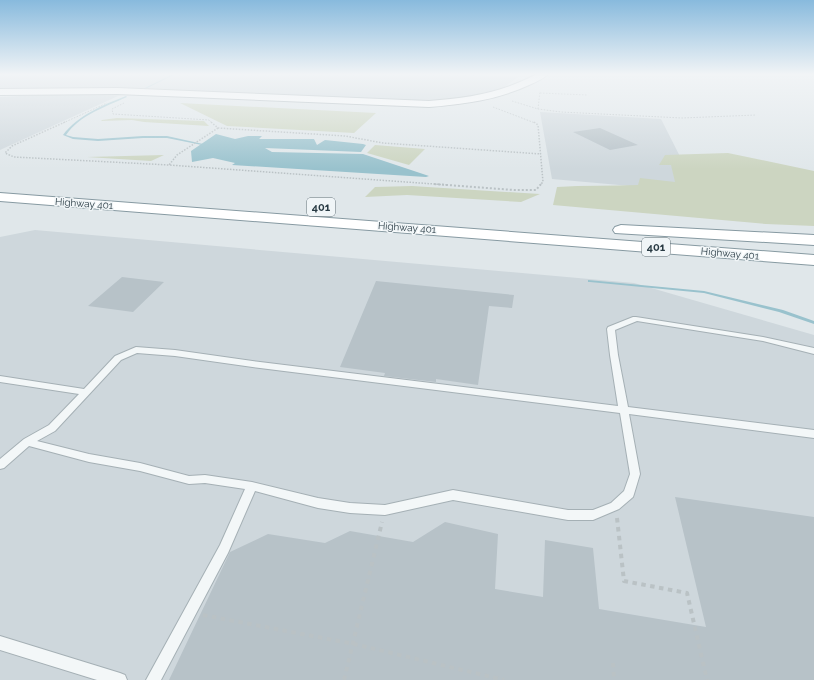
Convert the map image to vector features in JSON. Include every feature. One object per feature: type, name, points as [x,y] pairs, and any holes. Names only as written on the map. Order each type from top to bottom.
[{"type":"main road","name":"Highway 401","points":[[40,186],[222,200]]},
{"type":"main road","name":"Highway 401","points":[[0,197],[499,234],[814,260]]},
{"type":"main road","name":"Highway 401","points":[[814,240],[602,229],[814,246]]},
{"type":"main road","points":[[499,234],[814,271]]},
{"type":"lane","points":[[27,442],[89,458],[140,467],[189,480],[205,480],[252,486],[318,503],[350,508],[385,510],[453,495],[568,515],[593,515],[615,506],[629,494],[635,474],[611,329],[636,320],[763,339],[814,351]]},
{"type":"lane","points":[[0,465],[27,442],[52,428],[118,358],[136,350],[175,353],[260,365],[814,434]]},
{"type":"lane","points":[[0,379],[86,392]]},
{"type":"lane","points":[[153,680],[224,549],[252,486]]},
{"type":"lane","points":[[0,643],[120,680]]},
{"type":"path","points":[[102,106],[12,146],[5,153],[14,157],[169,165],[506,190],[536,190],[543,182],[538,125],[534,122],[489,106]]},
{"type":"path","points":[[119,106],[112,109],[113,114],[209,120],[218,128]]},
{"type":"path","points":[[527,106],[538,109],[561,112],[682,118],[756,115]]},
{"type":"path","points":[[169,165],[177,155],[218,128],[345,136],[383,143],[541,154]]},
{"type":"path","points":[[615,506],[624,581],[686,593],[706,680]]},
{"type":"path","points":[[344,680],[354,644],[385,510]]},
{"type":"path","points":[[189,614],[200,614],[354,644],[504,680]]},
{"type":"path","points":[[612,663],[614,680]]},
{"type":"shaded area","points":[[0,106],[97,106],[0,150]]},
{"type":"shaded area","points":[[540,112],[661,119],[698,192],[552,179]]},
{"type":"shaded area","points":[[35,230],[634,283],[814,335],[814,680],[0,680],[0,237]]},
{"type":"green space","points":[[186,106],[234,106],[376,113],[354,133],[227,126]]},
{"type":"green space","points":[[117,118],[204,121],[209,126],[132,120],[101,121]]},
{"type":"green space","points":[[375,145],[425,149],[409,165],[367,153]]},
{"type":"green space","points":[[728,153],[814,171],[814,226],[766,224],[553,205],[557,187],[638,185],[640,178],[675,182],[671,165],[659,165],[665,155]]},
{"type":"green space","points":[[164,155],[151,161],[87,157]]},
{"type":"green space","points":[[412,186],[540,194],[521,202],[407,195],[365,197],[375,187]]},
{"type":"water","points":[[216,134],[235,139],[248,136],[262,136],[259,139],[314,139],[317,145],[325,140],[363,144],[366,145],[361,152],[265,148],[272,152],[363,154],[429,176],[232,165],[235,163],[213,158],[192,162],[191,151]]},
{"type":"building","points":[[600,128],[638,145],[610,150],[573,132]]},
{"type":"building","points":[[122,277],[164,282],[133,312],[88,306]]},
{"type":"building","points":[[376,281],[514,295],[512,308],[489,306],[478,385],[436,379],[436,382],[384,376],[385,373],[340,367]]},
{"type":"building","points":[[675,497],[814,517],[814,680],[169,680],[230,552],[268,534],[325,543],[350,531],[413,542],[445,522],[498,534],[495,589],[543,597],[545,540],[593,548],[599,609],[706,627]]},
{"type":"waterway","points":[[106,106],[83,117],[64,135],[73,138],[98,140],[167,137],[202,144]]},
{"type":"waterway","points":[[590,281],[704,292],[781,311],[814,323]]}]
